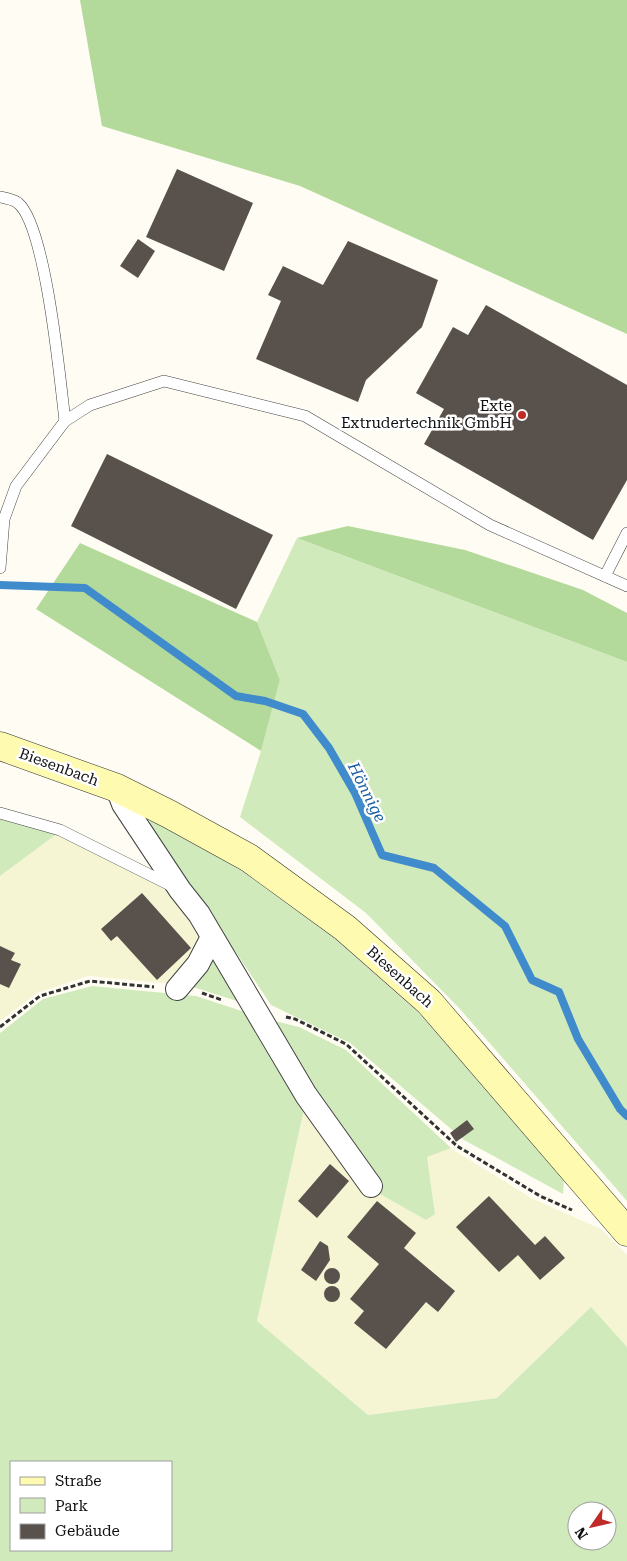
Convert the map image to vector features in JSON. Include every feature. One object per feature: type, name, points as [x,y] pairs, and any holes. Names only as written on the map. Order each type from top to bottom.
[{"type":"main road","name":"Biesenbach","points":[[0,746],[118,788],[248,858],[345,928],[429,1002],[627,1232]]},
{"type":"street","name":"Biesenbach","points":[[118,788],[123,804],[180,890],[199,914],[306,1096],[371,1186]]},
{"type":"street","points":[[177,989],[198,964],[212,937]]},
{"type":"lane","points":[[0,197],[18,203],[35,234],[44,270],[65,421]]},
{"type":"lane","points":[[0,568],[4,519],[16,486],[65,421],[90,404],[164,381],[304,416],[490,526],[627,586]]},
{"type":"lane","points":[[605,576],[627,532]]},
{"type":"lane","points":[[0,813],[60,830],[180,890]]},
{"type":"path","points":[[0,1027],[40,996],[90,981],[177,989]]},
{"type":"path","points":[[254,1010],[296,1018],[346,1044],[457,1146],[501,1170],[540,1196],[576,1212]]},
{"type":"green space","points":[[80,0],[627,0],[627,334],[300,186],[102,126]]},
{"type":"green space","points":[[348,526],[465,550],[583,590],[627,613],[627,662],[297,538]]},
{"type":"green space","points":[[297,538],[627,662],[627,1201],[459,1008],[366,913],[240,817],[261,751],[280,680],[257,622]]},
{"type":"green space","points":[[80,543],[257,622],[280,680],[261,751],[36,609]]},
{"type":"green space","points":[[0,816],[58,833],[0,876]]},
{"type":"green space","points":[[150,817],[245,873],[334,938],[421,1015],[564,1178],[563,1194],[464,1140],[350,1043],[271,1005],[196,893],[150,830]]},
{"type":"green space","points":[[58,833],[178,893],[205,938],[173,984],[88,976],[37,993],[0,1021],[0,876]]},
{"type":"green space","points":[[214,946],[246,1004],[190,986]]},
{"type":"green space","points":[[92,986],[196,996],[254,1015],[306,1101],[257,1321],[368,1415],[497,1398],[591,1307],[627,1347],[627,1561],[0,1561],[0,1033],[43,999]]},
{"type":"green space","points":[[263,1018],[299,1027],[346,1050],[451,1148],[427,1157],[435,1214],[426,1220],[371,1189]]},
{"type":"green space","points":[[306,1102],[371,1189],[426,1220],[435,1213],[427,1157],[450,1148],[533,1199],[601,1229],[627,1255],[627,1347],[591,1308],[497,1398],[368,1415],[257,1321]]},
{"type":"building","points":[[177,169],[253,203],[224,271],[146,237]]},
{"type":"building","points":[[138,239],[155,251],[138,278],[120,266]]},
{"type":"building","points":[[348,241],[438,280],[422,327],[366,380],[358,402],[256,359],[281,301],[268,295],[283,266],[323,285]]},
{"type":"building","points":[[486,305],[627,385],[627,480],[593,540],[424,444],[444,409],[416,393],[453,327],[468,335]]},
{"type":"building","points":[[107,454],[273,535],[236,609],[71,526]]},
{"type":"building","points":[[142,893],[191,948],[157,980],[117,936],[111,941],[101,929]]},
{"type":"building","points":[[0,946],[15,953],[11,960],[21,964],[9,988],[0,984]]},
{"type":"building","points":[[467,1120],[474,1129],[456,1142],[450,1133]]},
{"type":"building","points":[[330,1164],[349,1181],[317,1218],[298,1201]]},
{"type":"building","points":[[489,1196],[535,1245],[545,1236],[565,1258],[540,1280],[518,1255],[499,1272],[456,1227]]},
{"type":"building","points":[[377,1201],[416,1233],[404,1248],[455,1291],[438,1312],[426,1302],[386,1349],[354,1323],[364,1311],[350,1299],[379,1264],[347,1237]]},
{"type":"building","points":[[320,1241],[328,1246],[330,1260],[316,1281],[301,1270]]},
{"type":"building","points":[[332,1268],[340,1276],[332,1284],[324,1276]]},
{"type":"building","points":[[332,1286],[338,1288],[340,1294],[338,1300],[332,1302],[326,1300],[324,1294],[326,1288]]},
{"type":"waterway","name":"Hönnige","points":[[0,585],[85,588],[236,696],[265,701],[303,714],[329,748],[355,793],[382,855],[434,868],[505,926],[532,980],[559,992],[578,1039],[620,1109],[627,1116]]},
{"type":"place","name":"Exte Extrudertechnik GmbH","points":[[522,415]]}]
